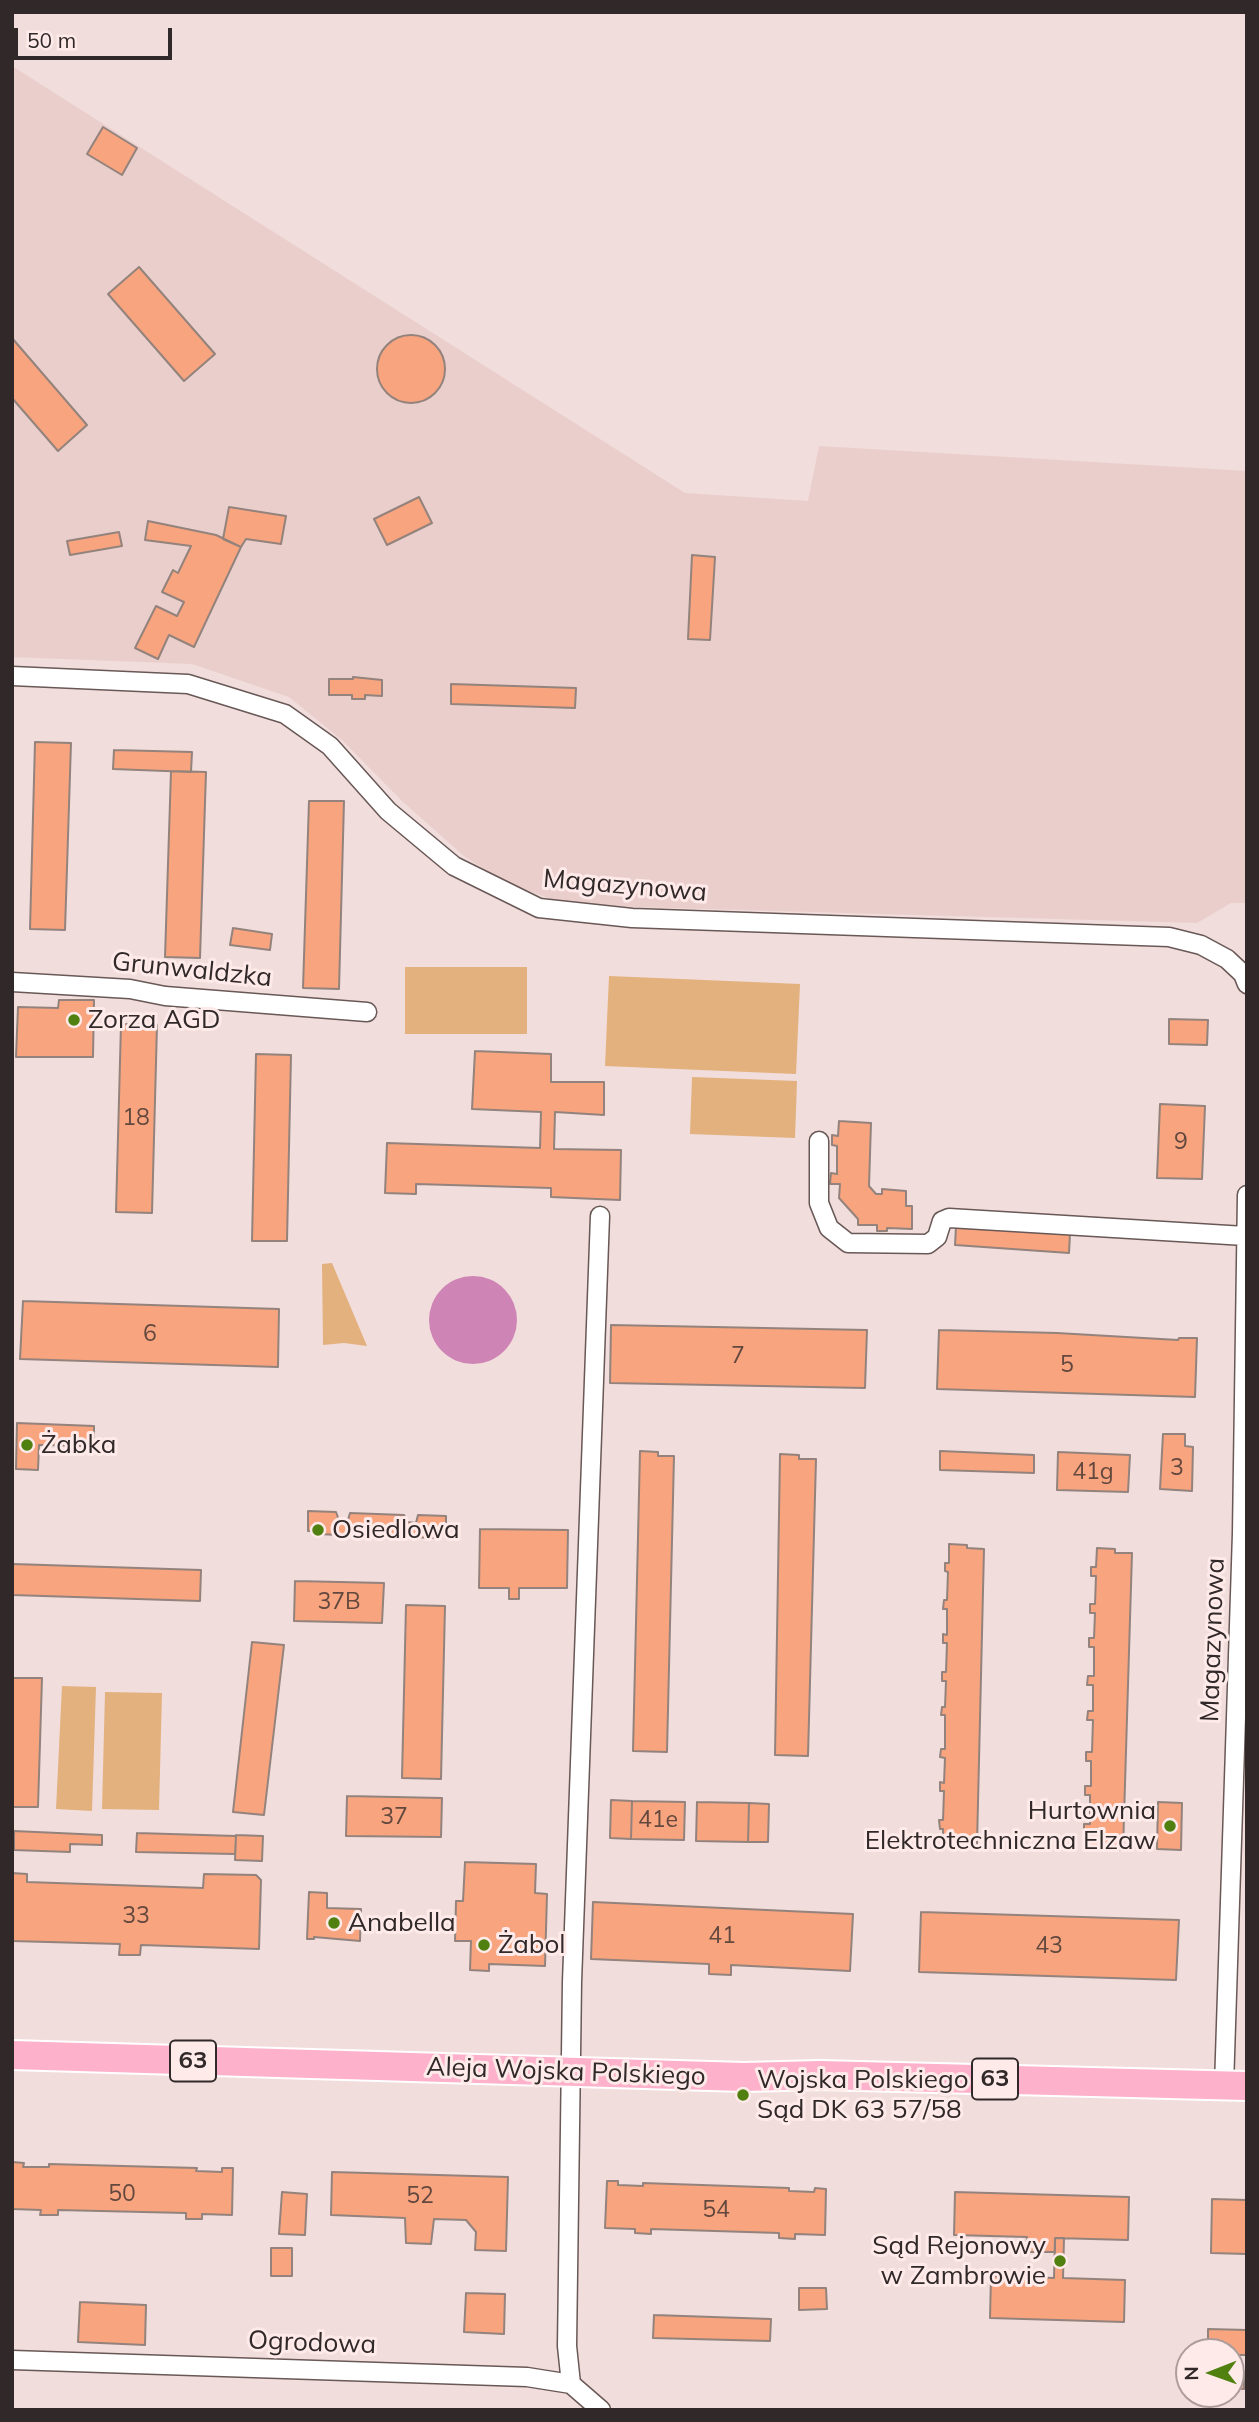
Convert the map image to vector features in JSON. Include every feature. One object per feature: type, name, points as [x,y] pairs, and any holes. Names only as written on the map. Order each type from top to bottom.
[{"type":"main road","name":"Aleja Wojska Polskiego","points":[[12,2055],[744,2077],[820,2075],[1235,2086]]},
{"type":"street","name":"Magazynowa","points":[[12,676],[188,684],[285,714],[330,746],[387,811],[454,866],[538,908],[632,918],[1169,937],[1201,945],[1227,959],[1242,974],[1247,984]]},
{"type":"street","name":"Grunwaldzka","points":[[12,982],[130,989],[165,996],[367,1012]]},
{"type":"street","points":[[819,1141],[818,1203],[829,1228],[848,1243],[928,1244],[937,1237],[942,1220],[949,1218],[1245,1236]]},
{"type":"street","name":"Magazynowa","points":[[1235,2086],[1247,1195]]},
{"type":"street","points":[[600,1216],[579,1741],[567,2346],[571,2384],[601,2410]]},
{"type":"street","name":"Ogrodowa","points":[[12,2360],[527,2377],[571,2384]]},
{"type":"shaded area","points":[[12,66],[685,493],[808,501],[819,446],[1247,471],[1247,903],[1231,903],[1197,923],[562,903],[504,882],[464,856],[402,801],[343,741],[289,697],[192,664],[12,657]]},
{"type":"shaded area","points":[[405,967],[527,967],[527,1034],[405,1034]]},
{"type":"shaded area","points":[[609,976],[800,984],[796,1074],[605,1066]]},
{"type":"shaded area","points":[[692,1077],[797,1081],[795,1138],[690,1134]]},
{"type":"shaded area","points":[[332,1263],[367,1346],[344,1343],[323,1345],[322,1264]]},
{"type":"shaded area","points":[[473,1276],[490,1280],[504,1289],[513,1303],[517,1320],[513,1337],[504,1351],[490,1360],[473,1364],[456,1360],[442,1351],[433,1337],[429,1320],[433,1303],[442,1289],[456,1280]]},
{"type":"shaded area","points":[[62,1686],[96,1687],[92,1811],[56,1809]]},
{"type":"shaded area","points":[[105,1692],[162,1693],[159,1810],[102,1809]]},
{"type":"building","points":[[103,127],[137,148],[122,175],[87,154]]},
{"type":"building","points":[[139,267],[215,354],[184,381],[108,294]]},
{"type":"building","points":[[418,335],[439,350],[445,362],[443,382],[435,393],[418,403],[404,403],[387,393],[379,382],[377,362],[387,345],[398,337]]},
{"type":"building","points":[[12,338],[87,425],[58,451],[12,398]]},
{"type":"building","points":[[419,497],[432,523],[387,545],[374,519]]},
{"type":"building","points":[[229,507],[286,516],[281,544],[246,539],[241,547],[223,539]]},
{"type":"building","points":[[148,521],[216,535],[241,547],[194,647],[169,635],[158,659],[135,648],[156,606],[177,616],[184,602],[162,592],[173,570],[178,573],[191,546],[145,540]]},
{"type":"building","points":[[119,532],[122,546],[70,555],[67,541]]},
{"type":"building","points":[[692,555],[715,557],[710,640],[688,639]]},
{"type":"building","points":[[353,677],[382,680],[382,696],[365,695],[365,699],[352,699],[352,695],[329,695],[329,679]]},
{"type":"building","points":[[451,684],[576,688],[575,708],[451,704]]},
{"type":"building","points":[[35,742],[71,743],[65,930],[30,929]]},
{"type":"building","points":[[114,750],[192,752],[191,772],[113,769]]},
{"type":"building","points":[[171,771],[206,772],[200,958],[165,957]]},
{"type":"building","points":[[309,801],[344,801],[339,989],[303,988]]},
{"type":"building","points":[[233,928],[272,934],[270,950],[230,945]]},
{"type":"building","points":[[59,1000],[94,1000],[93,1057],[16,1057],[18,1007],[58,1008]]},
{"type":"building","points":[[1169,1019],[1208,1020],[1207,1045],[1169,1044]]},
{"type":"building","points":[[121,1024],[157,1025],[152,1213],[116,1212]]},
{"type":"building","points":[[475,1051],[551,1054],[551,1082],[604,1082],[604,1115],[555,1112],[554,1149],[621,1150],[620,1200],[551,1197],[551,1188],[416,1184],[416,1194],[385,1193],[387,1143],[540,1148],[541,1112],[472,1109]]},
{"type":"building","points":[[256,1054],[291,1055],[287,1241],[252,1241]]},
{"type":"building","points":[[1160,1104],[1205,1106],[1202,1179],[1157,1178]]},
{"type":"building","points":[[839,1121],[871,1123],[869,1186],[876,1194],[882,1194],[882,1189],[906,1191],[906,1206],[912,1206],[912,1229],[887,1228],[887,1231],[877,1231],[877,1225],[858,1225],[858,1219],[839,1198],[840,1184],[830,1184],[831,1173],[837,1174],[837,1146],[832,1145],[832,1135],[838,1136]]},
{"type":"building","points":[[956,1226],[1070,1234],[1069,1253],[955,1245]]},
{"type":"building","points":[[23,1301],[279,1309],[278,1367],[20,1359]]},
{"type":"building","points":[[611,1325],[867,1330],[865,1388],[610,1383]]},
{"type":"building","points":[[939,1330],[1178,1340],[1197,1338],[1195,1397],[937,1389]]},
{"type":"building","points":[[17,1423],[94,1426],[94,1446],[39,1445],[38,1470],[16,1469]]},
{"type":"building","points":[[1163,1434],[1185,1434],[1185,1446],[1193,1447],[1192,1491],[1160,1489]]},
{"type":"building","points":[[640,1451],[658,1452],[658,1456],[674,1456],[667,1752],[633,1751]]},
{"type":"building","points":[[940,1451],[1034,1455],[1034,1473],[940,1470]]},
{"type":"building","points":[[1058,1452],[1130,1455],[1128,1492],[1057,1490]]},
{"type":"building","points":[[780,1454],[799,1455],[799,1459],[816,1459],[808,1756],[775,1755]]},
{"type":"building","points":[[308,1511],[336,1512],[339,1520],[348,1520],[350,1513],[404,1515],[407,1522],[416,1523],[418,1515],[446,1516],[446,1535],[439,1535],[437,1538],[383,1536],[381,1533],[372,1532],[369,1536],[315,1534],[308,1531]]},
{"type":"building","points":[[480,1529],[568,1530],[567,1588],[519,1588],[519,1599],[509,1599],[509,1588],[479,1588]]},
{"type":"building","points":[[949,1544],[984,1549],[977,1845],[943,1844],[943,1829],[940,1829],[939,1820],[943,1820],[944,1791],[940,1791],[940,1782],[944,1783],[945,1758],[940,1757],[941,1749],[945,1749],[945,1715],[941,1715],[942,1707],[945,1707],[946,1681],[942,1681],[942,1672],[946,1672],[947,1643],[943,1643],[943,1634],[947,1635],[947,1609],[943,1609],[944,1600],[947,1600],[948,1572],[945,1571],[945,1563],[949,1563]]},
{"type":"building","points":[[1097,1548],[1115,1549],[1115,1553],[1132,1553],[1123,1850],[1089,1848],[1089,1833],[1084,1833],[1084,1824],[1090,1824],[1090,1795],[1085,1795],[1085,1786],[1091,1786],[1091,1761],[1086,1761],[1086,1752],[1092,1752],[1093,1720],[1087,1720],[1088,1711],[1093,1711],[1093,1685],[1087,1685],[1088,1676],[1094,1676],[1094,1647],[1089,1647],[1089,1638],[1094,1638],[1095,1613],[1090,1613],[1090,1604],[1095,1604],[1096,1576],[1091,1576],[1091,1567],[1096,1567]]},
{"type":"building","points":[[13,1564],[201,1570],[200,1601],[12,1595]]},
{"type":"building","points":[[295,1581],[384,1583],[382,1623],[294,1621]]},
{"type":"building","points":[[406,1605],[445,1606],[441,1779],[402,1778]]},
{"type":"building","points":[[252,1642],[284,1645],[264,1815],[233,1812]]},
{"type":"building","points":[[12,1678],[42,1678],[38,1807],[12,1807]]},
{"type":"building","points":[[347,1796],[442,1798],[441,1837],[346,1836]]},
{"type":"building","points":[[611,1800],[632,1801],[631,1839],[610,1838]]},
{"type":"building","points":[[632,1801],[685,1802],[684,1840],[631,1839]]},
{"type":"building","points":[[697,1802],[749,1803],[748,1842],[696,1841]]},
{"type":"building","name":"Hurtownia Elektrotechniczna Elzaw","points":[[1158,1802],[1182,1803],[1181,1850],[1157,1849]]},
{"type":"building","points":[[749,1803],[769,1804],[768,1842],[748,1842]]},
{"type":"building","points":[[14,1831],[102,1835],[102,1845],[70,1844],[70,1852],[14,1850]]},
{"type":"building","points":[[137,1833],[236,1836],[235,1854],[136,1852]]},
{"type":"building","points":[[236,1835],[263,1836],[262,1861],[235,1860]]},
{"type":"building","points":[[465,1862],[536,1864],[535,1893],[547,1894],[545,1966],[489,1964],[489,1971],[470,1970],[471,1941],[455,1941],[456,1901],[463,1901]]},
{"type":"building","points":[[12,1873],[27,1874],[27,1882],[203,1888],[204,1874],[256,1875],[261,1880],[259,1949],[141,1945],[140,1955],[119,1955],[120,1944],[12,1941]]},
{"type":"building","name":"Anabella","points":[[309,1892],[327,1893],[327,1908],[361,1909],[360,1941],[314,1937],[307,1939]]},
{"type":"building","points":[[593,1902],[853,1914],[850,1971],[731,1965],[731,1975],[709,1974],[709,1964],[591,1959]]},
{"type":"building","points":[[921,1912],[1179,1920],[1176,1980],[919,1972]]},
{"type":"building","points":[[13,2162],[24,2163],[23,2167],[49,2167],[49,2164],[197,2168],[196,2171],[222,2172],[222,2168],[233,2168],[232,2215],[202,2214],[202,2219],[186,2219],[186,2213],[58,2210],[58,2215],[40,2215],[41,2210],[12,2209]]},
{"type":"building","points":[[332,2172],[508,2177],[506,2251],[475,2250],[476,2232],[466,2220],[434,2219],[431,2244],[406,2243],[405,2218],[331,2215]]},
{"type":"building","points":[[607,2181],[618,2181],[618,2185],[643,2186],[643,2183],[789,2188],[789,2191],[814,2192],[815,2188],[826,2189],[825,2235],[795,2234],[795,2239],[779,2238],[779,2233],[651,2229],[651,2234],[635,2233],[635,2229],[605,2228]]},
{"type":"building","points":[[282,2192],[307,2194],[305,2235],[279,2234]]},
{"type":"building","points":[[955,2192],[1129,2197],[1128,2240],[1055,2238],[1055,2252],[1026,2252],[1027,2237],[954,2235]]},
{"type":"building","points":[[1212,2199],[1247,2200],[1247,2254],[1211,2253]]},
{"type":"building","points":[[1055,2238],[1064,2238],[1063,2278],[1125,2280],[1124,2322],[990,2318],[991,2276],[1054,2278]]},
{"type":"building","points":[[271,2248],[292,2248],[292,2276],[271,2276]]},
{"type":"building","points":[[799,2288],[826,2288],[827,2309],[799,2310]]},
{"type":"building","points":[[466,2293],[505,2294],[504,2334],[464,2332]]},
{"type":"building","points":[[80,2302],[146,2305],[145,2345],[78,2342]]},
{"type":"building","points":[[654,2315],[771,2319],[770,2341],[653,2338]]},
{"type":"building","points":[[1208,2329],[1247,2330],[1247,2355],[1245,2338],[1208,2338]]},
{"type":"building","points":[[1245,2372],[1247,2372],[1245,2389]]},
{"type":"place","name":"Zorza AGD","points":[[74,1020]]},
{"type":"place","name":"Żabka","points":[[27,1445]]},
{"type":"place","name":"Osiedlowa","points":[[318,1530]]},
{"type":"place","name":"Hurtownia Elektrotechniczna Elzaw","points":[[1170,1826]]},
{"type":"place","name":"Anabella","points":[[334,1923]]},
{"type":"place","name":"Żabol","points":[[484,1945]]},
{"type":"place","name":"Wojska Polskiego Sąd DK 63 57/58","points":[[743,2095]]},
{"type":"place","name":"Sąd Rejonowy w Zambrowie","points":[[1060,2261]]}]
